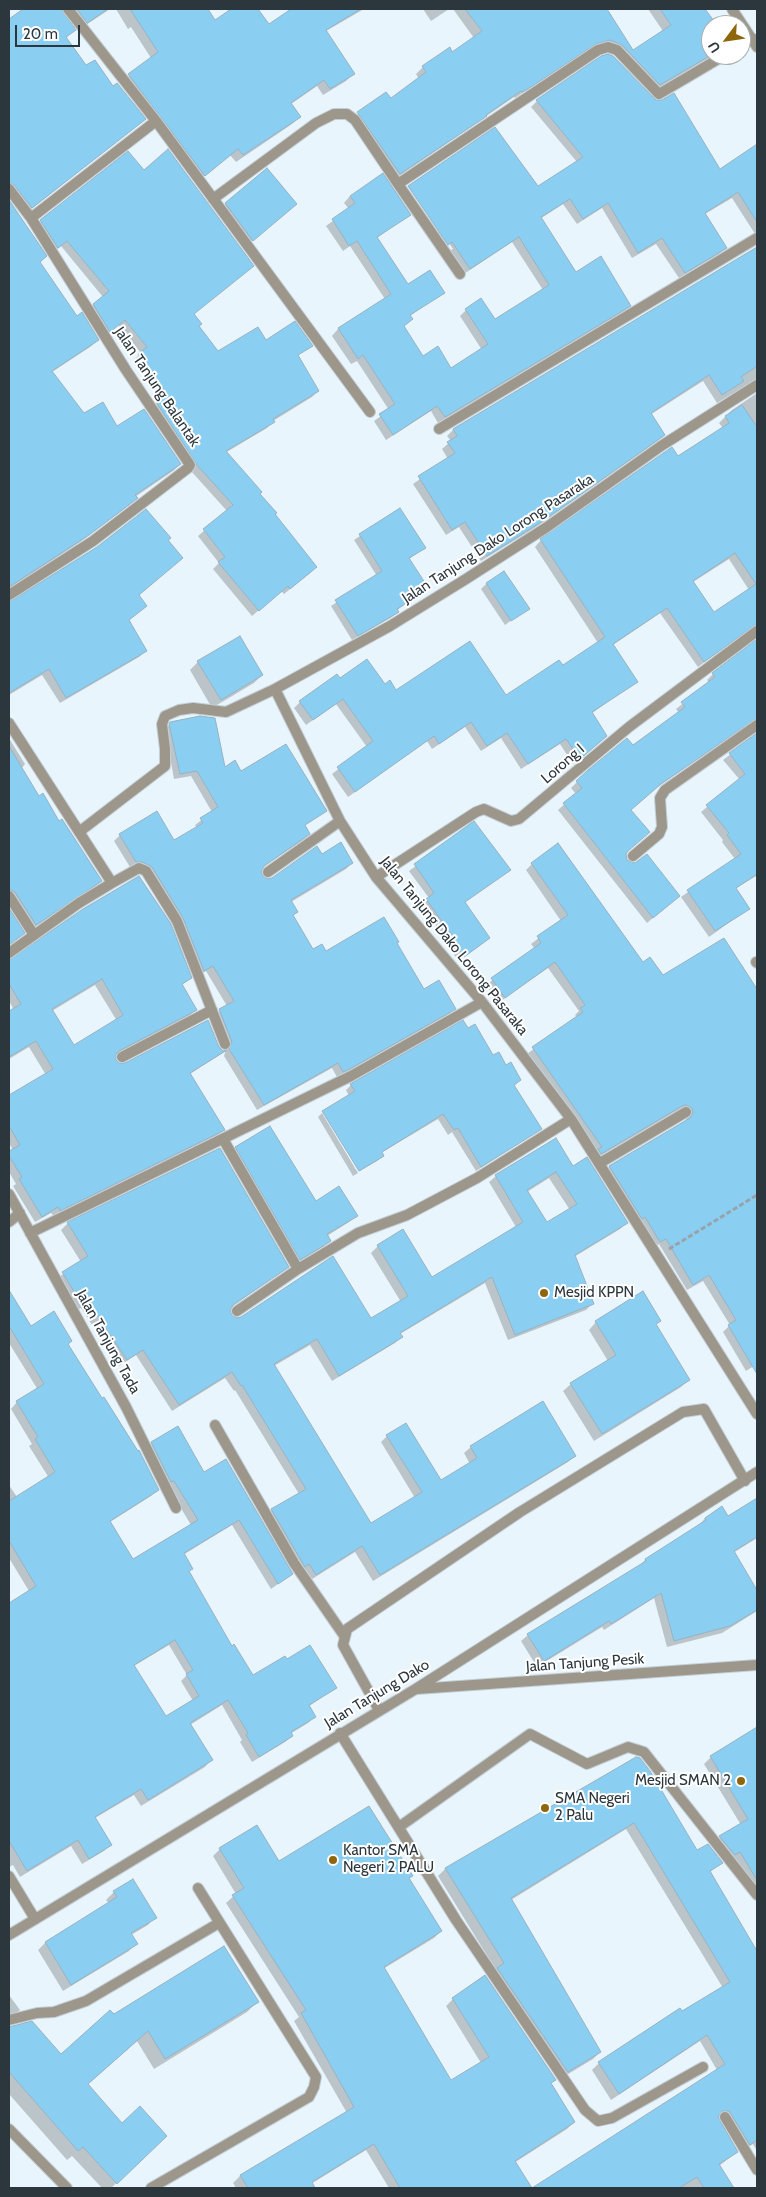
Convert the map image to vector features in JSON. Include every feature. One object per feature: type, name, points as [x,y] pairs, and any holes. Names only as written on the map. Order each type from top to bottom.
[{"type":"street","points":[[68,9],[156,121],[370,412]]},
{"type":"street","points":[[732,9],[754,42]]},
{"type":"street","points":[[398,184],[598,50],[608,47],[617,50],[659,94],[708,65]]},
{"type":"street","points":[[213,199],[316,123],[328,116],[340,113],[347,114],[355,120],[460,274]]},
{"type":"street","points":[[31,218],[156,121]]},
{"type":"street","name":"Jalan Tanjung Balantak","points":[[9,189],[31,218],[126,370],[190,465],[93,542],[9,594]]},
{"type":"street","points":[[439,429],[757,238]]},
{"type":"street","name":"Jalan Tanjung Dako Lorong Pasaraka","points":[[757,385],[661,446],[547,528],[390,626],[275,689],[340,821],[376,877],[482,1002],[571,1119],[757,1414]]},
{"type":"street","name":"Lorong I","points":[[376,877],[476,812],[484,809],[511,821],[520,819],[629,727],[757,630]]},
{"type":"street","points":[[79,832],[165,766],[162,724],[165,716],[193,708],[226,712],[275,689]]},
{"type":"street","points":[[9,724],[112,883]]},
{"type":"street","points":[[633,856],[659,834],[662,827],[660,798],[664,790],[757,725]]},
{"type":"street","points":[[268,872],[340,821]]},
{"type":"street","points":[[9,953],[112,883],[140,868],[146,871],[177,921],[225,1044]]},
{"type":"street","points":[[9,896],[34,935]]},
{"type":"street","points":[[30,1234],[351,1076],[482,1002]]},
{"type":"street","points":[[122,1058],[212,1010]]},
{"type":"street","points":[[600,1163],[686,1112]]},
{"type":"street","points":[[238,1311],[298,1269],[358,1233],[407,1215],[478,1178],[571,1119]]},
{"type":"street","points":[[223,1138],[298,1269]]},
{"type":"street","name":"Jalan Tanjung Tada","points":[[9,1194],[126,1407],[176,1508]]},
{"type":"street","points":[[9,1222],[20,1213]]},
{"type":"street","points":[[379,1710],[342,1645],[347,1629],[520,1512],[683,1412],[704,1409],[746,1481]]},
{"type":"street","points":[[215,1425],[294,1563],[345,1637]]},
{"type":"street","name":"Jalan Tanjung Dako","points":[[9,1935],[340,1733],[414,1690],[746,1481],[757,1472]]},
{"type":"street","name":"Jalan Tanjung Pesik","points":[[414,1690],[757,1665]]},
{"type":"street","points":[[340,1733],[456,1920],[585,2110],[598,2121],[612,2118],[703,2067]]},
{"type":"street","points":[[399,1827],[530,1734],[587,1764],[628,1747],[644,1752],[757,1895]]},
{"type":"street","points":[[9,1876],[34,1919]]},
{"type":"street","points":[[151,2188],[309,2097],[316,2077],[198,1888]]},
{"type":"street","points":[[9,2020],[37,2013],[54,2012],[86,2001],[219,1923]]},
{"type":"street","points":[[725,2116],[757,2170]]},
{"type":"street","points":[[9,2129],[67,2188]]},
{"type":"path","points":[[658,1256],[757,1195]]},
{"type":"building","points":[[23,9],[61,9],[76,30],[66,37],[86,65],[95,60],[113,86],[117,83],[146,119],[32,208],[14,185],[9,182],[9,19]]},
{"type":"building","points":[[77,9],[108,9],[87,23]]},
{"type":"building","points":[[130,9],[208,9],[215,20],[231,9],[258,9],[269,24],[291,9],[361,9],[326,30],[355,74],[330,89],[324,80],[291,103],[301,117],[243,155],[238,149],[205,176],[128,74],[158,52]]},
{"type":"building","points":[[465,9],[607,9],[633,50],[671,25],[660,9],[705,9],[710,15],[701,15],[701,61],[660,85],[622,45],[610,40],[596,44],[528,89],[521,91],[400,174],[357,112],[386,92],[391,98],[426,72],[422,66],[450,47],[452,52],[482,31]]},
{"type":"building","points":[[608,54],[613,56],[656,100],[662,100],[674,93],[720,169],[757,144],[757,222],[738,192],[705,213],[727,248],[685,273],[662,238],[638,253],[608,203],[583,219],[570,199],[541,217],[576,272],[601,256],[631,306],[445,417],[437,406],[393,435],[379,414],[395,404],[363,355],[358,359],[338,328],[391,294],[357,241],[349,246],[332,219],[355,203],[350,196],[383,173],[411,215],[377,237],[408,284],[430,270],[445,293],[410,315],[413,319],[404,326],[423,356],[438,346],[451,368],[488,344],[465,309],[481,298],[495,319],[549,285],[519,237],[470,269],[452,242],[448,245],[408,186],[495,127],[538,186],[583,157],[536,100],[601,56]]},
{"type":"building","points":[[168,149],[254,266],[194,314],[202,324],[199,326],[218,351],[258,327],[266,340],[295,321],[313,346],[298,355],[319,391],[273,419],[275,422],[226,451],[262,492],[260,494],[277,513],[275,514],[317,567],[290,589],[288,586],[259,611],[218,562],[225,557],[203,529],[233,505],[197,465],[156,402],[168,395],[138,354],[147,347],[125,320],[110,332],[93,304],[109,291],[67,241],[58,248],[40,220],[128,151],[144,170]]},
{"type":"building","points":[[267,168],[297,204],[253,241],[225,203]]},
{"type":"building","points":[[9,200],[47,256],[40,262],[77,316],[82,312],[99,340],[52,371],[84,413],[103,402],[117,426],[144,409],[181,464],[135,495],[138,498],[89,535],[9,587]]},
{"type":"building","points":[[757,247],[757,366],[741,377],[744,381],[722,395],[709,375],[651,413],[665,435],[543,521],[487,556],[465,522],[452,530],[418,476],[455,453],[447,442],[457,436],[453,429]]},
{"type":"building","points":[[742,405],[757,427],[757,624],[704,662],[667,608],[613,644],[638,682],[592,712],[607,736],[580,759],[566,739],[528,764],[507,733],[487,746],[471,722],[439,744],[434,736],[355,792],[337,767],[373,741],[343,699],[313,720],[299,701],[337,674],[340,678],[367,659],[385,684],[390,680],[396,690],[470,641],[506,695],[559,660],[563,665],[605,637],[540,539],[672,447],[678,456],[729,423],[725,416]],"holes":[[[735,553],[756,584],[714,612],[693,581]]]},
{"type":"building","points":[[400,508],[426,548],[409,558],[429,589],[397,609],[399,612],[358,636],[335,600],[382,571],[359,534]]},
{"type":"building","points":[[146,509],[171,538],[168,540],[183,558],[139,595],[147,606],[129,620],[147,651],[66,698],[49,669],[9,693],[9,602],[97,547]]},
{"type":"building","points":[[504,571],[530,609],[511,621],[486,583]]},
{"type":"building","points":[[240,636],[263,675],[221,700],[197,661]]},
{"type":"building","points":[[757,639],[757,718],[661,784],[631,810],[650,832],[628,851],[626,854],[627,860],[635,863],[647,854],[680,896],[653,918],[563,803],[582,788],[576,781],[588,770],[627,738],[633,745],[685,707],[681,702],[715,677],[712,673]]},
{"type":"building","points":[[200,716],[215,718],[225,767],[235,760],[241,771],[286,744],[327,811],[305,825],[310,834],[264,866],[261,872],[263,876],[268,879],[272,878],[317,846],[322,854],[341,842],[353,863],[291,900],[298,912],[293,915],[313,949],[322,944],[326,951],[384,917],[424,989],[439,980],[456,1009],[348,1070],[343,1072],[338,1063],[264,1105],[229,1049],[232,1042],[219,1009],[234,1001],[213,966],[204,971],[183,918],[152,867],[142,862],[136,862],[119,834],[157,811],[174,840],[203,823],[200,818],[218,807],[197,771],[180,774],[169,724],[170,722]]},
{"type":"building","points":[[757,733],[757,876],[736,888],[750,909],[715,931],[687,890],[741,854],[727,835],[729,833],[706,805],[745,774],[729,753]]},
{"type":"building","points":[[9,746],[39,796],[43,793],[59,821],[62,819],[102,881],[36,925],[15,892],[9,889]]},
{"type":"building","points":[[474,821],[511,870],[465,902],[490,938],[464,957],[454,942],[456,941],[426,899],[434,893],[414,864]]},
{"type":"building","points":[[558,843],[643,962],[650,957],[663,975],[724,938],[757,989],[757,1374],[728,1325],[736,1320],[709,1275],[693,1285],[666,1239],[660,1242],[645,1217],[642,1219],[609,1166],[690,1118],[693,1112],[692,1108],[686,1105],[682,1106],[601,1154],[598,1149],[602,1147],[532,1047],[583,1012],[580,1008],[585,1005],[555,962],[505,998],[491,978],[541,943],[537,936],[568,915],[531,863]]},
{"type":"building","points":[[139,876],[171,924],[192,978],[182,984],[197,1010],[119,1051],[116,1054],[116,1060],[119,1063],[125,1063],[208,1020],[219,1047],[223,1051],[227,1050],[190,1073],[225,1130],[60,1211],[58,1207],[42,1217],[19,1179],[22,1177],[9,1156],[9,1151],[20,1145],[9,1126],[9,1095],[53,1069],[36,1041],[9,1057],[9,1011],[21,1004],[9,984],[9,960],[83,909]],"holes":[[[102,979],[123,1015],[74,1045],[52,1009]]]},
{"type":"building","points":[[9,908],[25,933],[9,945]]},
{"type":"building","points":[[463,1020],[468,1028],[475,1024],[493,1055],[499,1052],[506,1065],[511,1062],[521,1080],[514,1085],[542,1129],[481,1167],[458,1128],[454,1130],[443,1114],[382,1152],[384,1156],[359,1171],[322,1111],[355,1091],[350,1084]]},
{"type":"building","points":[[270,1126],[316,1201],[339,1186],[358,1216],[327,1234],[331,1241],[300,1260],[235,1147]]},
{"type":"building","points":[[556,1138],[573,1166],[587,1157],[628,1223],[575,1255],[594,1304],[515,1335],[492,1277],[400,1333],[403,1337],[339,1376],[317,1339],[274,1364],[371,1523],[422,1492],[386,1435],[406,1423],[441,1480],[477,1458],[470,1446],[543,1401],[576,1456],[380,1575],[362,1546],[316,1575],[309,1564],[305,1567],[271,1509],[306,1489],[242,1385],[232,1372],[179,1405],[143,1350],[127,1360],[88,1302],[83,1306],[62,1272],[88,1256],[67,1222],[220,1148],[289,1267],[233,1305],[230,1311],[232,1315],[237,1318],[241,1317],[333,1256],[371,1318],[408,1296],[377,1245],[403,1229],[432,1277],[523,1222],[495,1175]],"holes":[[[556,1172],[577,1204],[547,1222],[527,1190]]]},
{"type":"building","points":[[9,1290],[31,1326],[54,1311],[72,1341],[68,1344],[102,1398],[104,1397],[139,1450],[159,1490],[110,1521],[133,1559],[198,1520],[174,1481],[171,1482],[151,1442],[178,1426],[204,1472],[226,1459],[293,1574],[278,1584],[239,1520],[184,1553],[193,1569],[189,1571],[232,1646],[234,1644],[253,1675],[285,1656],[287,1659],[310,1645],[337,1688],[309,1705],[316,1717],[291,1732],[293,1736],[259,1757],[246,1735],[248,1733],[228,1700],[190,1723],[213,1760],[148,1800],[141,1789],[95,1817],[112,1845],[89,1859],[78,1840],[27,1871],[9,1841],[9,1603],[36,1586],[9,1541],[9,1501],[55,1472],[35,1439],[38,1437],[16,1401],[44,1384],[9,1326]],"holes":[[[175,1640],[193,1670],[186,1674],[199,1696],[166,1716],[134,1665]]]},
{"type":"building","points":[[643,1291],[661,1321],[656,1324],[690,1380],[602,1434],[570,1383],[616,1355],[595,1321]]},
{"type":"building","points":[[757,1498],[757,1537],[734,1551],[757,1590],[757,1610],[730,1626],[674,1641],[661,1593],[611,1624],[609,1621],[544,1661],[527,1634],[646,1561],[645,1559],[706,1520],[705,1518],[722,1506],[728,1516]]},
{"type":"building","name":"Mesjid SMAN 2","points":[[757,1727],[757,1880],[740,1852],[735,1855],[719,1836],[748,1819],[710,1756]]},
{"type":"building","points":[[636,1757],[640,1758],[650,1771],[697,1850],[708,1844],[723,1863],[710,1871],[757,1951],[757,2140],[750,2145],[729,2111],[722,2111],[718,2117],[738,2152],[719,2164],[734,2188],[704,2188],[697,2177],[679,2188],[532,2188],[725,2064],[707,2035],[619,2094],[598,2062],[680,2008],[682,2011],[730,1982],[634,1823],[511,1898],[601,2052],[568,2072],[497,1968],[504,1963],[445,1868]]},
{"type":"building","points":[[369,1806],[413,1876],[409,1878],[442,1931],[384,1967],[451,2080],[489,2057],[452,1998],[485,1975],[556,2080],[551,2083],[575,2122],[515,2161],[532,2188],[400,2188],[374,2144],[312,2182],[315,2188],[248,2188],[240,2175],[354,2107],[301,2013],[306,2010],[232,1895],[244,1888],[219,1848],[257,1825],[279,1861]]},
{"type":"building","points":[[133,1879],[157,1918],[131,1933],[138,1944],[71,1985],[45,1942],[117,1897],[113,1891]]},
{"type":"building","points":[[224,1946],[259,2002],[165,2059],[148,2031],[88,2084],[122,2123],[140,2106],[167,2136],[117,2184],[83,2147],[78,2151],[9,2072],[9,2027],[32,2021],[61,2054],[110,2010],[114,2014]]},
{"type":"place","name":"Mesjid KPPN","points":[[544,1293]]},
{"type":"place","name":"Mesjid SMAN 2","points":[[741,1781]]},
{"type":"place","name":"SMA Negeri 2 Palu","points":[[545,1808]]},
{"type":"place","name":"Kantor SMA Negeri 2 PALU","points":[[333,1860]]}]
